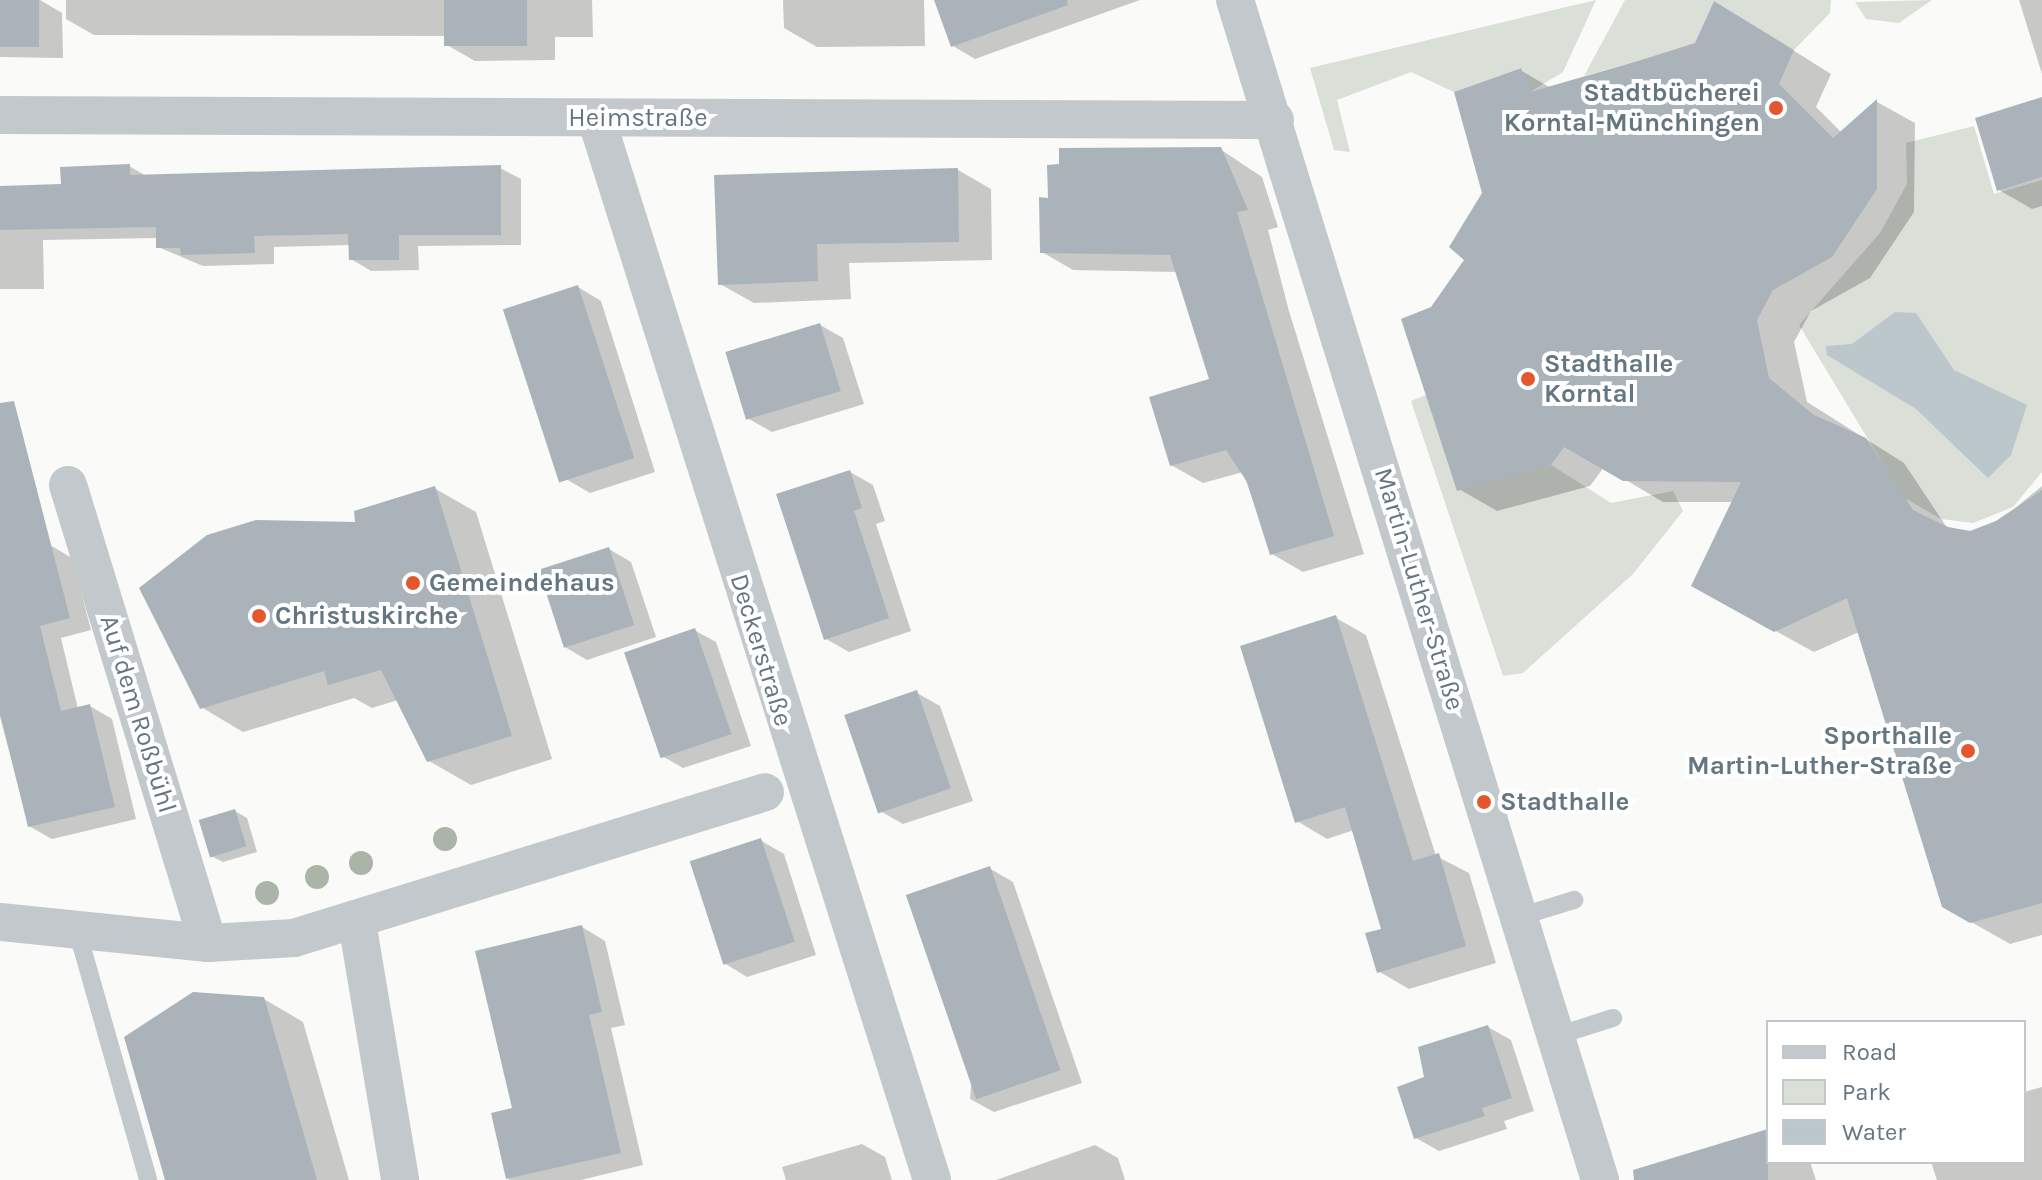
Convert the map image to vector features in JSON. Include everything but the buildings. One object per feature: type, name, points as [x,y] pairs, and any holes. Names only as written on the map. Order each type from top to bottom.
[{"type":"street","name":"Martin-Luther-Straße","points":[[1235,0],[1275,120],[1600,1180]]},
{"type":"street","name":"Heimstraße","points":[[0,115],[1275,120]]},
{"type":"street","name":"Deckerstraße","points":[[596,118],[932,1180]]},
{"type":"street","name":"Auf dem Roßbühl","points":[[68,485],[208,943]]},
{"type":"street","points":[[0,922],[208,943],[294,938],[357,922],[765,792]]},
{"type":"street","points":[[357,922],[400,1180]]},
{"type":"lane","points":[[1519,917],[1574,900]]},
{"type":"lane","points":[[77,930],[148,1180]]},
{"type":"lane","points":[[1556,1036],[1613,1018]]},
{"type":"green space","points":[[1596,0],[1563,72],[1530,92],[1520,68],[1454,92],[1411,72],[1337,100],[1350,152],[1334,150],[1310,68]]},
{"type":"green space","points":[[1625,0],[1831,0],[1830,13],[1794,50],[1714,1],[1694,45],[1584,76]]},
{"type":"green space","points":[[1932,0],[1899,23],[1866,19],[1855,2]]},
{"type":"green space","points":[[1974,126],[1994,194],[2042,180],[2042,472],[2013,507],[1973,523],[1941,519],[1903,497],[1799,325],[1880,233],[1907,184],[1906,143]]},
{"type":"green space","points":[[1426,395],[1458,490],[1551,465],[1611,503],[1673,491],[1683,511],[1633,574],[1523,673],[1503,676],[1411,401]]},
{"type":"water","points":[[1895,312],[1916,313],[1954,370],[2027,405],[2011,455],[1988,478],[1916,409],[1827,355],[1826,346],[1852,344]]},
{"type":"place","name":"Stadtbücherei Korntal-Münchingen","points":[[1776,108]]},
{"type":"place","name":"Stadthalle Korntal","points":[[1528,379]]},
{"type":"place","name":"Gemeindehaus","points":[[413,583]]},
{"type":"place","name":"Christuskirche","points":[[259,616]]},
{"type":"place","name":"Sporthalle Martin-Luther-Straße","points":[[1968,751]]},
{"type":"place","name":"Stadthalle","points":[[1484,802]]}]
